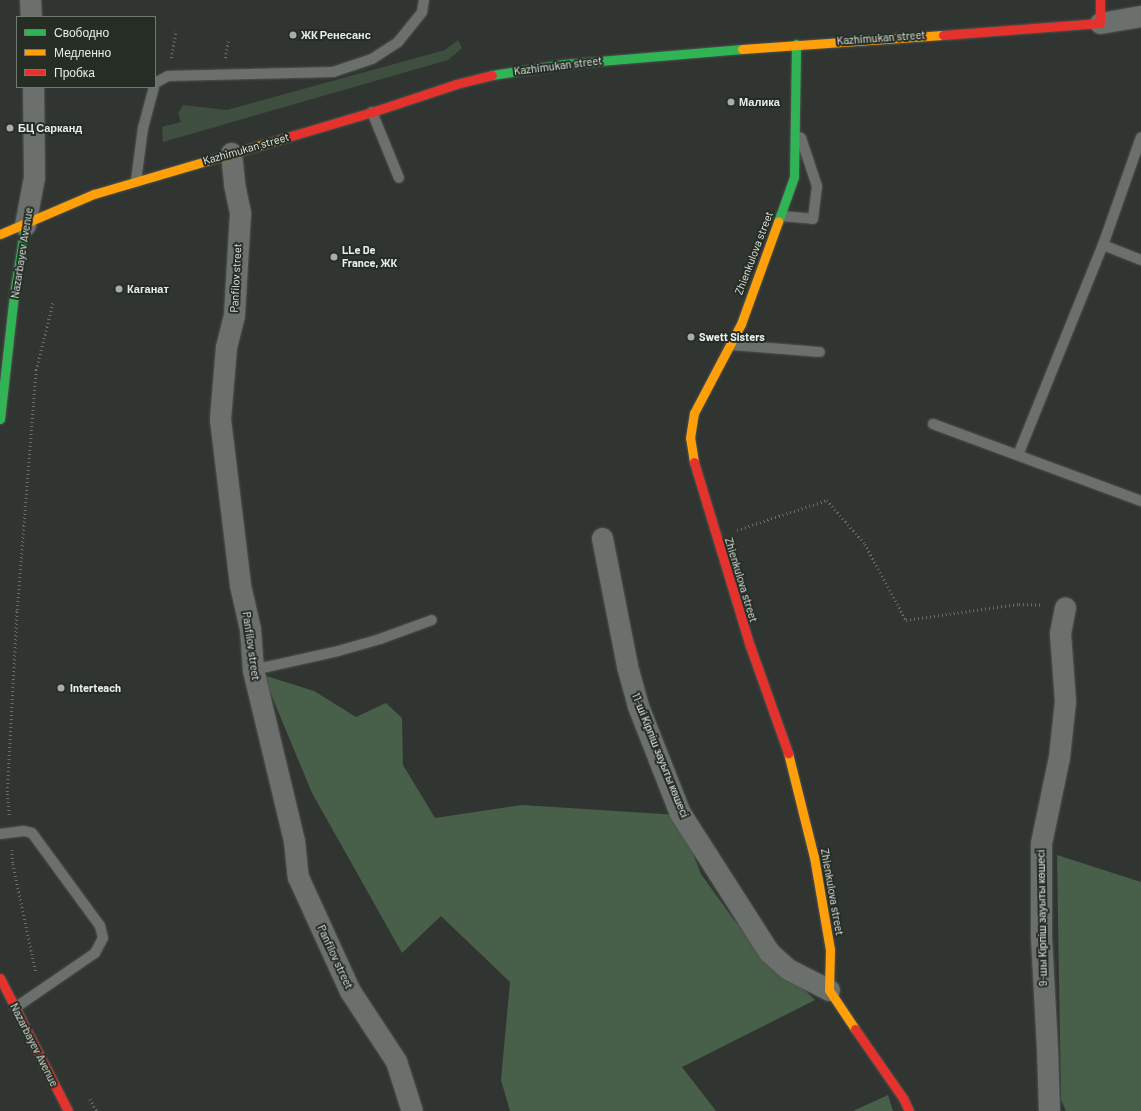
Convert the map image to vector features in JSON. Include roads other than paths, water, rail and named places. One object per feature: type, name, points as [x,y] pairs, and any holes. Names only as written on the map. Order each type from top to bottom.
[{"type":"street","points":[[30,0],[31,16]]},
{"type":"street","points":[[1100,0],[1100,23]]},
{"type":"street","name":"Kazhimukan street","points":[[0,234],[25,225],[78,199],[372,112],[456,84],[499,73],[564,64],[796,44],[1100,23],[1141,16]]},
{"type":"street","name":"Zhienkulova street","points":[[796,44],[794,177],[781,216],[731,345],[694,413],[690,438],[695,470],[750,646],[792,766],[814,857],[830,950],[829,990]]},
{"type":"street","name":"Nazarbayev Avenue","points":[[0,418],[14,294],[34,177],[33,88]]},
{"type":"street","name":"Panfilov street","points":[[231,153],[234,184],[240,213],[234,315],[226,347],[220,419],[240,585],[250,629],[253,670],[294,841],[298,878],[350,990],[396,1061],[412,1111]]},
{"type":"street","name":"11-ші Кірпіш зауыты көшесі","points":[[602,538],[627,666],[638,706],[680,813],[769,952],[788,970],[829,990]]},
{"type":"street","name":"9-шы Кірпіш зауыты көшесі","points":[[1049,1111],[1047,1048],[1040,936],[1041,843],[1059,757],[1065,701],[1060,633],[1065,607]]},
{"type":"street","name":"Nazarbayev Avenue","points":[[0,978],[68,1111]]},
{"type":"street","points":[[829,990],[904,1098],[909,1111]]},
{"type":"lane","points":[[156,82],[168,76],[333,72],[372,59],[398,42],[422,12],[424,0]]},
{"type":"lane","points":[[136,181],[143,128],[154,88]]},
{"type":"lane","points":[[372,112],[399,178]]},
{"type":"lane","points":[[781,216],[813,219],[817,186],[795,119]]},
{"type":"lane","points":[[1018,455],[1103,245],[1141,138]]},
{"type":"lane","points":[[1103,245],[1141,260]]},
{"type":"lane","points":[[731,345],[820,352]]},
{"type":"lane","points":[[933,424],[1141,501]]},
{"type":"lane","points":[[253,670],[345,649],[380,639],[432,620]]},
{"type":"lane","points":[[5,834],[24,832],[32,833],[100,926],[103,938],[95,953],[15,1008]]},
{"type":"place","name":"ЖК Ренесанс","points":[[293,35]]},
{"type":"place","name":"Малика","points":[[731,102]]},
{"type":"place","name":"БЦ Сарканд","points":[[10,128]]},
{"type":"place","name":"LLe De France, ЖК","points":[[334,257]]},
{"type":"place","name":"Каганат","points":[[119,289]]},
{"type":"place","name":"Swett Sisters","points":[[691,337]]},
{"type":"place","name":"Interteach","points":[[61,688]]}]
